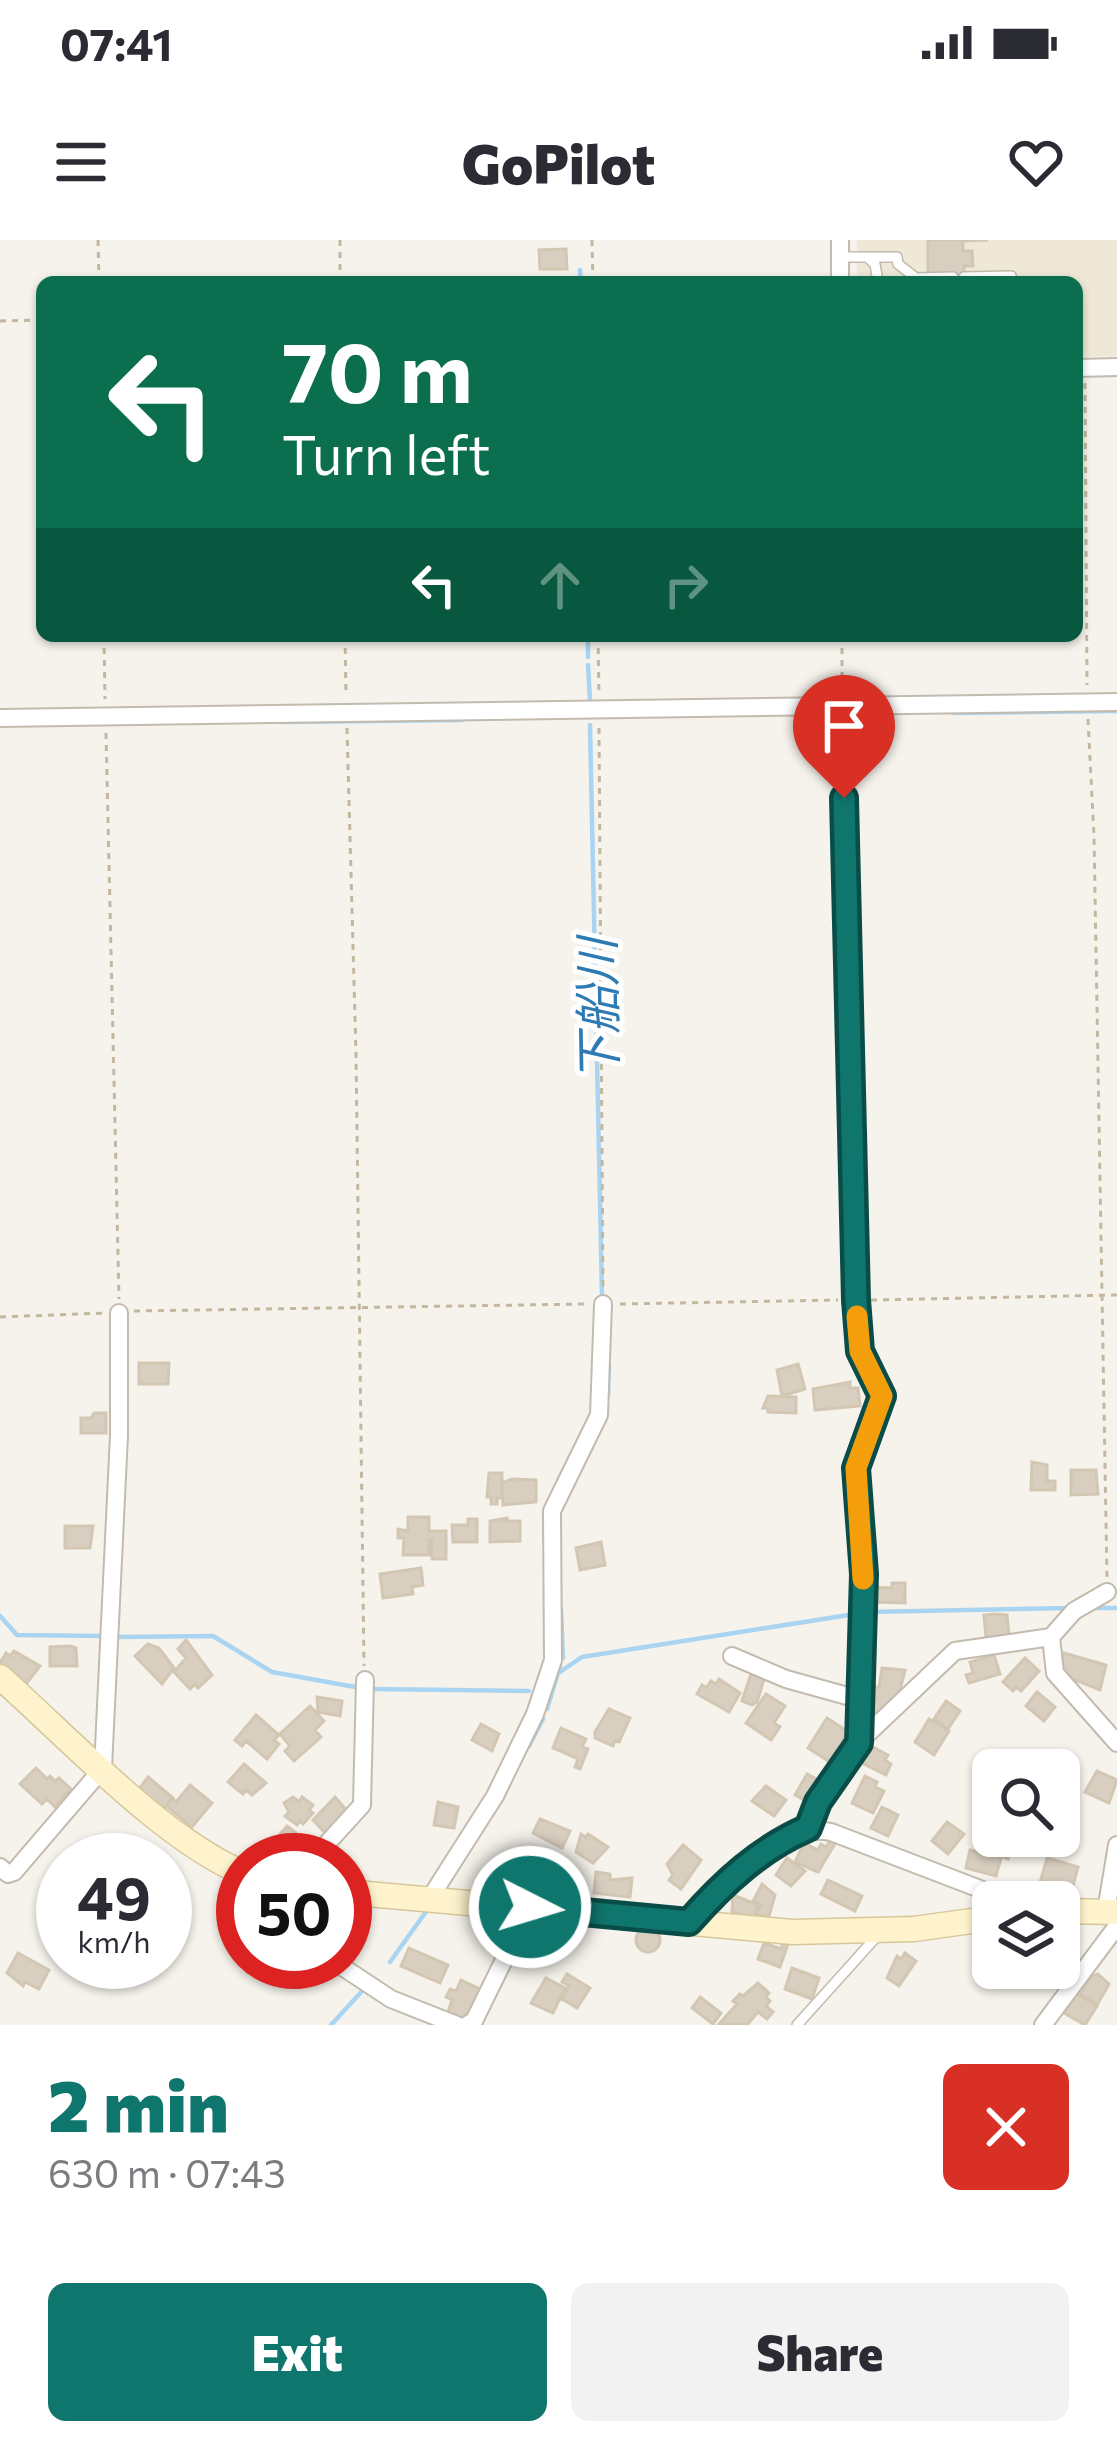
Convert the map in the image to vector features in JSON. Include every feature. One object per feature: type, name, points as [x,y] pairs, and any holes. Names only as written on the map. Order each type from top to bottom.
[{"type":"main road","points":[[0,1677],[172,1830],[216,1860]]},
{"type":"main road","points":[[372,1894],[793,1931],[881,1931],[972,1920]]},
{"type":"main road","points":[[1080,1913],[1113,1916]]},
{"type":"street","points":[[1083,367],[1117,367]]},
{"type":"street","points":[[0,718],[1117,703]]},
{"type":"street","points":[[842,707],[856,1300],[860,1351],[882,1396],[856,1468],[864,1574],[859,1743]]},
{"type":"street","points":[[430,1898],[495,1796],[535,1714],[553,1660],[552,1511],[599,1415],[603,1304]]},
{"type":"street","points":[[0,1867],[8,1874],[14,1872],[103,1768],[119,1435],[119,1313]]},
{"type":"street","points":[[808,1828],[818,1802],[859,1743],[955,1652],[1051,1637],[1074,1611],[1107,1592]]},
{"type":"street","points":[[1051,1637],[1055,1673],[1117,1743]]},
{"type":"street","points":[[732,1656],[786,1679],[857,1699]]},
{"type":"street","points":[[337,1833],[362,1805],[365,1680]]},
{"type":"street","points":[[689,1922],[773,1843],[808,1828],[831,1832],[972,1886]]},
{"type":"street","points":[[1043,2025],[1113,1916],[1117,1845]]},
{"type":"street","points":[[467,2025],[474,2021],[530,1907]]},
{"type":"street","points":[[372,1986],[457,2025]]},
{"type":"lane","points":[[840,248],[867,257],[897,257],[898,264],[913,276]]},
{"type":"lane","points":[[867,257],[875,264],[877,276]]},
{"type":"lane","points":[[796,2025],[881,1931]]},
{"type":"path","points":[[98,240],[99,276]]},
{"type":"path","points":[[340,240],[340,276]]},
{"type":"path","points":[[592,240],[593,276]]},
{"type":"path","points":[[0,321],[36,320]]},
{"type":"path","points":[[1083,463],[1107,1592]]},
{"type":"path","points":[[0,1317],[119,1313],[104,642]]},
{"type":"path","points":[[345,642],[365,1680]]},
{"type":"path","points":[[598,642],[603,1304]]},
{"type":"path","points":[[842,642],[842,707]]},
{"type":"path","points":[[1104,1295],[1117,1294]]},
{"type":"shaded area","points":[[857,240],[1117,240],[1117,356],[1083,357],[1083,276],[857,276]]},
{"type":"building","points":[[928,240],[988,240],[963,241],[963,251],[972,251],[973,266],[964,266],[964,276],[928,274]]},
{"type":"building","points":[[566,249],[567,269],[540,269],[539,250]]},
{"type":"building","points":[[139,1363],[169,1363],[168,1384],[139,1384]]},
{"type":"building","points":[[798,1364],[805,1389],[782,1396],[777,1370]]},
{"type":"building","points":[[850,1382],[850,1388],[858,1388],[860,1406],[815,1410],[813,1389]]},
{"type":"building","points":[[768,1396],[796,1397],[796,1413],[768,1412],[763,1408]]},
{"type":"building","points":[[106,1413],[106,1433],[81,1433],[81,1418]]},
{"type":"building","points":[[1032,1462],[1047,1465],[1047,1481],[1055,1481],[1055,1490],[1031,1490]]},
{"type":"building","points":[[1071,1470],[1096,1470],[1098,1494],[1071,1495]]},
{"type":"building","points":[[489,1473],[502,1473],[502,1498],[497,1498],[497,1504],[487,1497]]},
{"type":"building","points":[[536,1480],[536,1502],[503,1505],[502,1483]]},
{"type":"building","points":[[408,1517],[429,1517],[429,1531],[446,1531],[446,1559],[432,1559],[432,1539],[429,1555],[403,1555],[404,1538],[398,1538],[398,1529],[408,1531]]},
{"type":"building","points":[[468,1519],[477,1519],[477,1542],[453,1542],[452,1525],[468,1525]]},
{"type":"building","points":[[490,1521],[520,1521],[520,1541],[490,1542]]},
{"type":"building","points":[[65,1526],[93,1526],[90,1548],[65,1548]]},
{"type":"building","points":[[601,1542],[605,1565],[580,1570],[576,1548]]},
{"type":"building","points":[[421,1568],[423,1585],[412,1587],[413,1594],[383,1598],[380,1574]]},
{"type":"building","points":[[892,1583],[905,1583],[905,1603],[870,1602],[870,1587],[892,1588]]},
{"type":"building","points":[[984,1615],[1007,1615],[1009,1635],[986,1637]]},
{"type":"building","points":[[186,1640],[212,1675],[198,1688],[195,1684],[190,1689],[174,1672],[186,1658],[178,1649]]},
{"type":"building","points":[[148,1644],[159,1648],[174,1668],[162,1684],[135,1656]]},
{"type":"building","points":[[50,1647],[76,1648],[77,1666],[50,1666]]},
{"type":"building","points":[[14,1651],[40,1666],[26,1684],[0,1663],[6,1653],[10,1656]]},
{"type":"building","points":[[1064,1653],[1106,1665],[1100,1690],[1058,1673]]},
{"type":"building","points":[[994,1655],[1000,1674],[969,1683],[970,1662]]},
{"type":"building","points":[[1025,1658],[1039,1671],[1021,1691],[1017,1687],[1013,1691],[1003,1682]]},
{"type":"building","points":[[882,1668],[905,1670],[898,1698],[880,1715],[868,1713],[872,1686],[879,1688]]},
{"type":"building","points":[[752,1671],[765,1676],[752,1705],[742,1701]]},
{"type":"building","points":[[719,1679],[740,1693],[729,1712],[697,1694],[702,1685],[706,1688]]},
{"type":"building","points":[[1037,1692],[1055,1707],[1044,1721],[1026,1706]]},
{"type":"building","points":[[766,1694],[785,1706],[774,1723],[780,1727],[771,1740],[746,1723]]},
{"type":"building","points":[[317,1697],[342,1701],[340,1716],[318,1712]]},
{"type":"building","points":[[946,1701],[960,1711],[948,1729],[934,1719]]},
{"type":"building","points":[[310,1706],[324,1721],[315,1730],[321,1737],[294,1761],[280,1734]]},
{"type":"building","points":[[609,1709],[630,1718],[613,1746],[595,1738]]},
{"type":"building","points":[[256,1715],[279,1735],[274,1740],[279,1744],[267,1759],[246,1741],[242,1746],[235,1740]]},
{"type":"building","points":[[827,1718],[847,1731],[833,1764],[808,1748]]},
{"type":"building","points":[[929,1719],[949,1731],[934,1755],[915,1742]]},
{"type":"building","points":[[481,1724],[499,1734],[492,1751],[472,1740]]},
{"type":"building","points":[[561,1728],[586,1739],[582,1747],[588,1749],[580,1769],[575,1767],[578,1759],[553,1748]]},
{"type":"building","points":[[869,1745],[888,1755],[885,1760],[891,1764],[886,1775],[860,1762]]},
{"type":"building","points":[[244,1764],[266,1783],[252,1795],[228,1782]]},
{"type":"building","points":[[36,1768],[47,1779],[59,1778],[71,1789],[55,1807],[47,1799],[42,1804],[20,1784]]},
{"type":"building","points":[[1097,1771],[1117,1780],[1109,1803],[1085,1792]]},
{"type":"building","points":[[807,1774],[824,1783],[813,1805],[795,1795]]},
{"type":"building","points":[[865,1776],[884,1791],[873,1813],[852,1803]]},
{"type":"building","points":[[148,1777],[173,1798],[163,1809],[139,1789]]},
{"type":"building","points":[[190,1785],[212,1803],[192,1827],[166,1806]]},
{"type":"building","points":[[766,1786],[786,1800],[774,1816],[752,1801]]},
{"type":"building","points":[[293,1797],[313,1805],[309,1810],[313,1813],[303,1824],[285,1816],[289,1812],[284,1803]]},
{"type":"building","points":[[335,1797],[349,1813],[327,1833],[313,1820]]},
{"type":"building","points":[[438,1802],[458,1807],[454,1828],[434,1825]]},
{"type":"building","points":[[882,1807],[898,1815],[888,1836],[871,1828]]},
{"type":"building","points":[[540,1819],[570,1831],[562,1848],[533,1833]]},
{"type":"building","points":[[947,1822],[964,1834],[948,1854],[932,1841]]},
{"type":"building","points":[[581,1834],[608,1847],[593,1863],[576,1852]]},
{"type":"building","points":[[831,1839],[836,1842],[818,1872],[795,1862],[804,1843],[818,1850]]},
{"type":"building","points":[[683,1845],[701,1860],[681,1889],[669,1880],[673,1875],[667,1864]]},
{"type":"building","points":[[970,1850],[972,1857],[1001,1858],[996,1876],[966,1868]]},
{"type":"building","points":[[787,1858],[805,1871],[791,1886],[776,1875]]},
{"type":"building","points":[[1047,1858],[1078,1867],[1074,1881],[1041,1881]]},
{"type":"building","points":[[510,1870],[532,1882],[524,1896],[501,1894]]},
{"type":"building","points":[[596,1872],[610,1874],[610,1880],[632,1878],[630,1897],[594,1893]]},
{"type":"building","points":[[828,1880],[862,1896],[855,1911],[821,1894]]},
{"type":"building","points":[[762,1884],[775,1895],[768,1919],[756,1913],[761,1905],[753,1901]]},
{"type":"building","points":[[733,1895],[758,1905],[754,1918],[732,1912]]},
{"type":"building","points":[[648,1928],[660,1940],[648,1952],[636,1940]]},
{"type":"building","points":[[784,1940],[789,1941],[780,1967],[758,1959],[764,1943],[781,1949]]},
{"type":"building","points":[[409,1948],[448,1965],[440,1983],[401,1966]]},
{"type":"building","points":[[18,1953],[36,1963],[36,1988],[25,1982],[23,1986],[7,1973]]},
{"type":"building","points":[[905,1953],[916,1961],[899,1986],[887,1978],[897,1956],[901,1959]]},
{"type":"building","points":[[792,1968],[819,1978],[812,1999],[785,1989]]},
{"type":"building","points":[[567,1974],[590,1988],[577,2008],[562,1999],[569,1986],[562,1982]]},
{"type":"building","points":[[1098,1974],[1109,1984],[1097,2005],[1080,1994]]},
{"type":"building","points":[[546,1978],[565,1988],[553,2013],[531,2003]]},
{"type":"building","points":[[461,1980],[482,1990],[461,2021],[447,2015],[452,2000],[446,1997]]},
{"type":"building","points":[[758,1983],[769,1993],[766,2006],[773,2012],[767,2019],[758,2012],[747,2025],[719,2024],[737,2004],[733,2001]]},
{"type":"building","points":[[1076,1993],[1097,2006],[1085,2025],[1064,2013]]},
{"type":"building","points":[[700,1997],[721,2013],[713,2024],[692,2008]]},
{"type":"waterway","name":"下船川","points":[[580,270],[580,276]]},
{"type":"waterway","name":"下船川","points":[[588,642],[588,657]]},
{"type":"waterway","name":"下船川","points":[[588,665],[590,700]]},
{"type":"waterway","points":[[954,713],[1117,711]]},
{"type":"waterway","points":[[282,722],[462,720]]},
{"type":"waterway","name":"下船川","points":[[590,725],[602,1296]]},
{"type":"waterway","name":"下船川","points":[[608,1396],[609,1365]]},
{"type":"waterway","points":[[867,1612],[1071,1608]]},
{"type":"waterway","points":[[1095,1608],[1117,1608]]},
{"type":"waterway","name":"下船川","points":[[561,1609],[563,1658]]},
{"type":"waterway","points":[[557,1674],[582,1657],[855,1614]]},
{"type":"waterway","points":[[0,1616],[17,1635],[103,1636]]},
{"type":"waterway","points":[[115,1637],[213,1636],[272,1672],[361,1688]]},
{"type":"waterway","name":"下船川","points":[[547,1709],[560,1666]]},
{"type":"waterway","points":[[372,1689],[529,1691]]},
{"type":"waterway","name":"下船川","points":[[529,1746],[543,1719]]},
{"type":"waterway","name":"下船川","points":[[390,1962],[428,1909]]},
{"type":"waterway","name":"下船川","points":[[331,2025],[363,1990]]},
{"type":"slow traffic","points":[[857,1316],[860,1351],[882,1396],[856,1468],[863,1579]]},
{"type":"route","points":[[530,1907],[689,1922],[773,1843],[808,1828],[818,1802],[859,1743],[864,1574],[856,1468],[882,1396],[860,1351],[856,1300],[844,798]]}]
